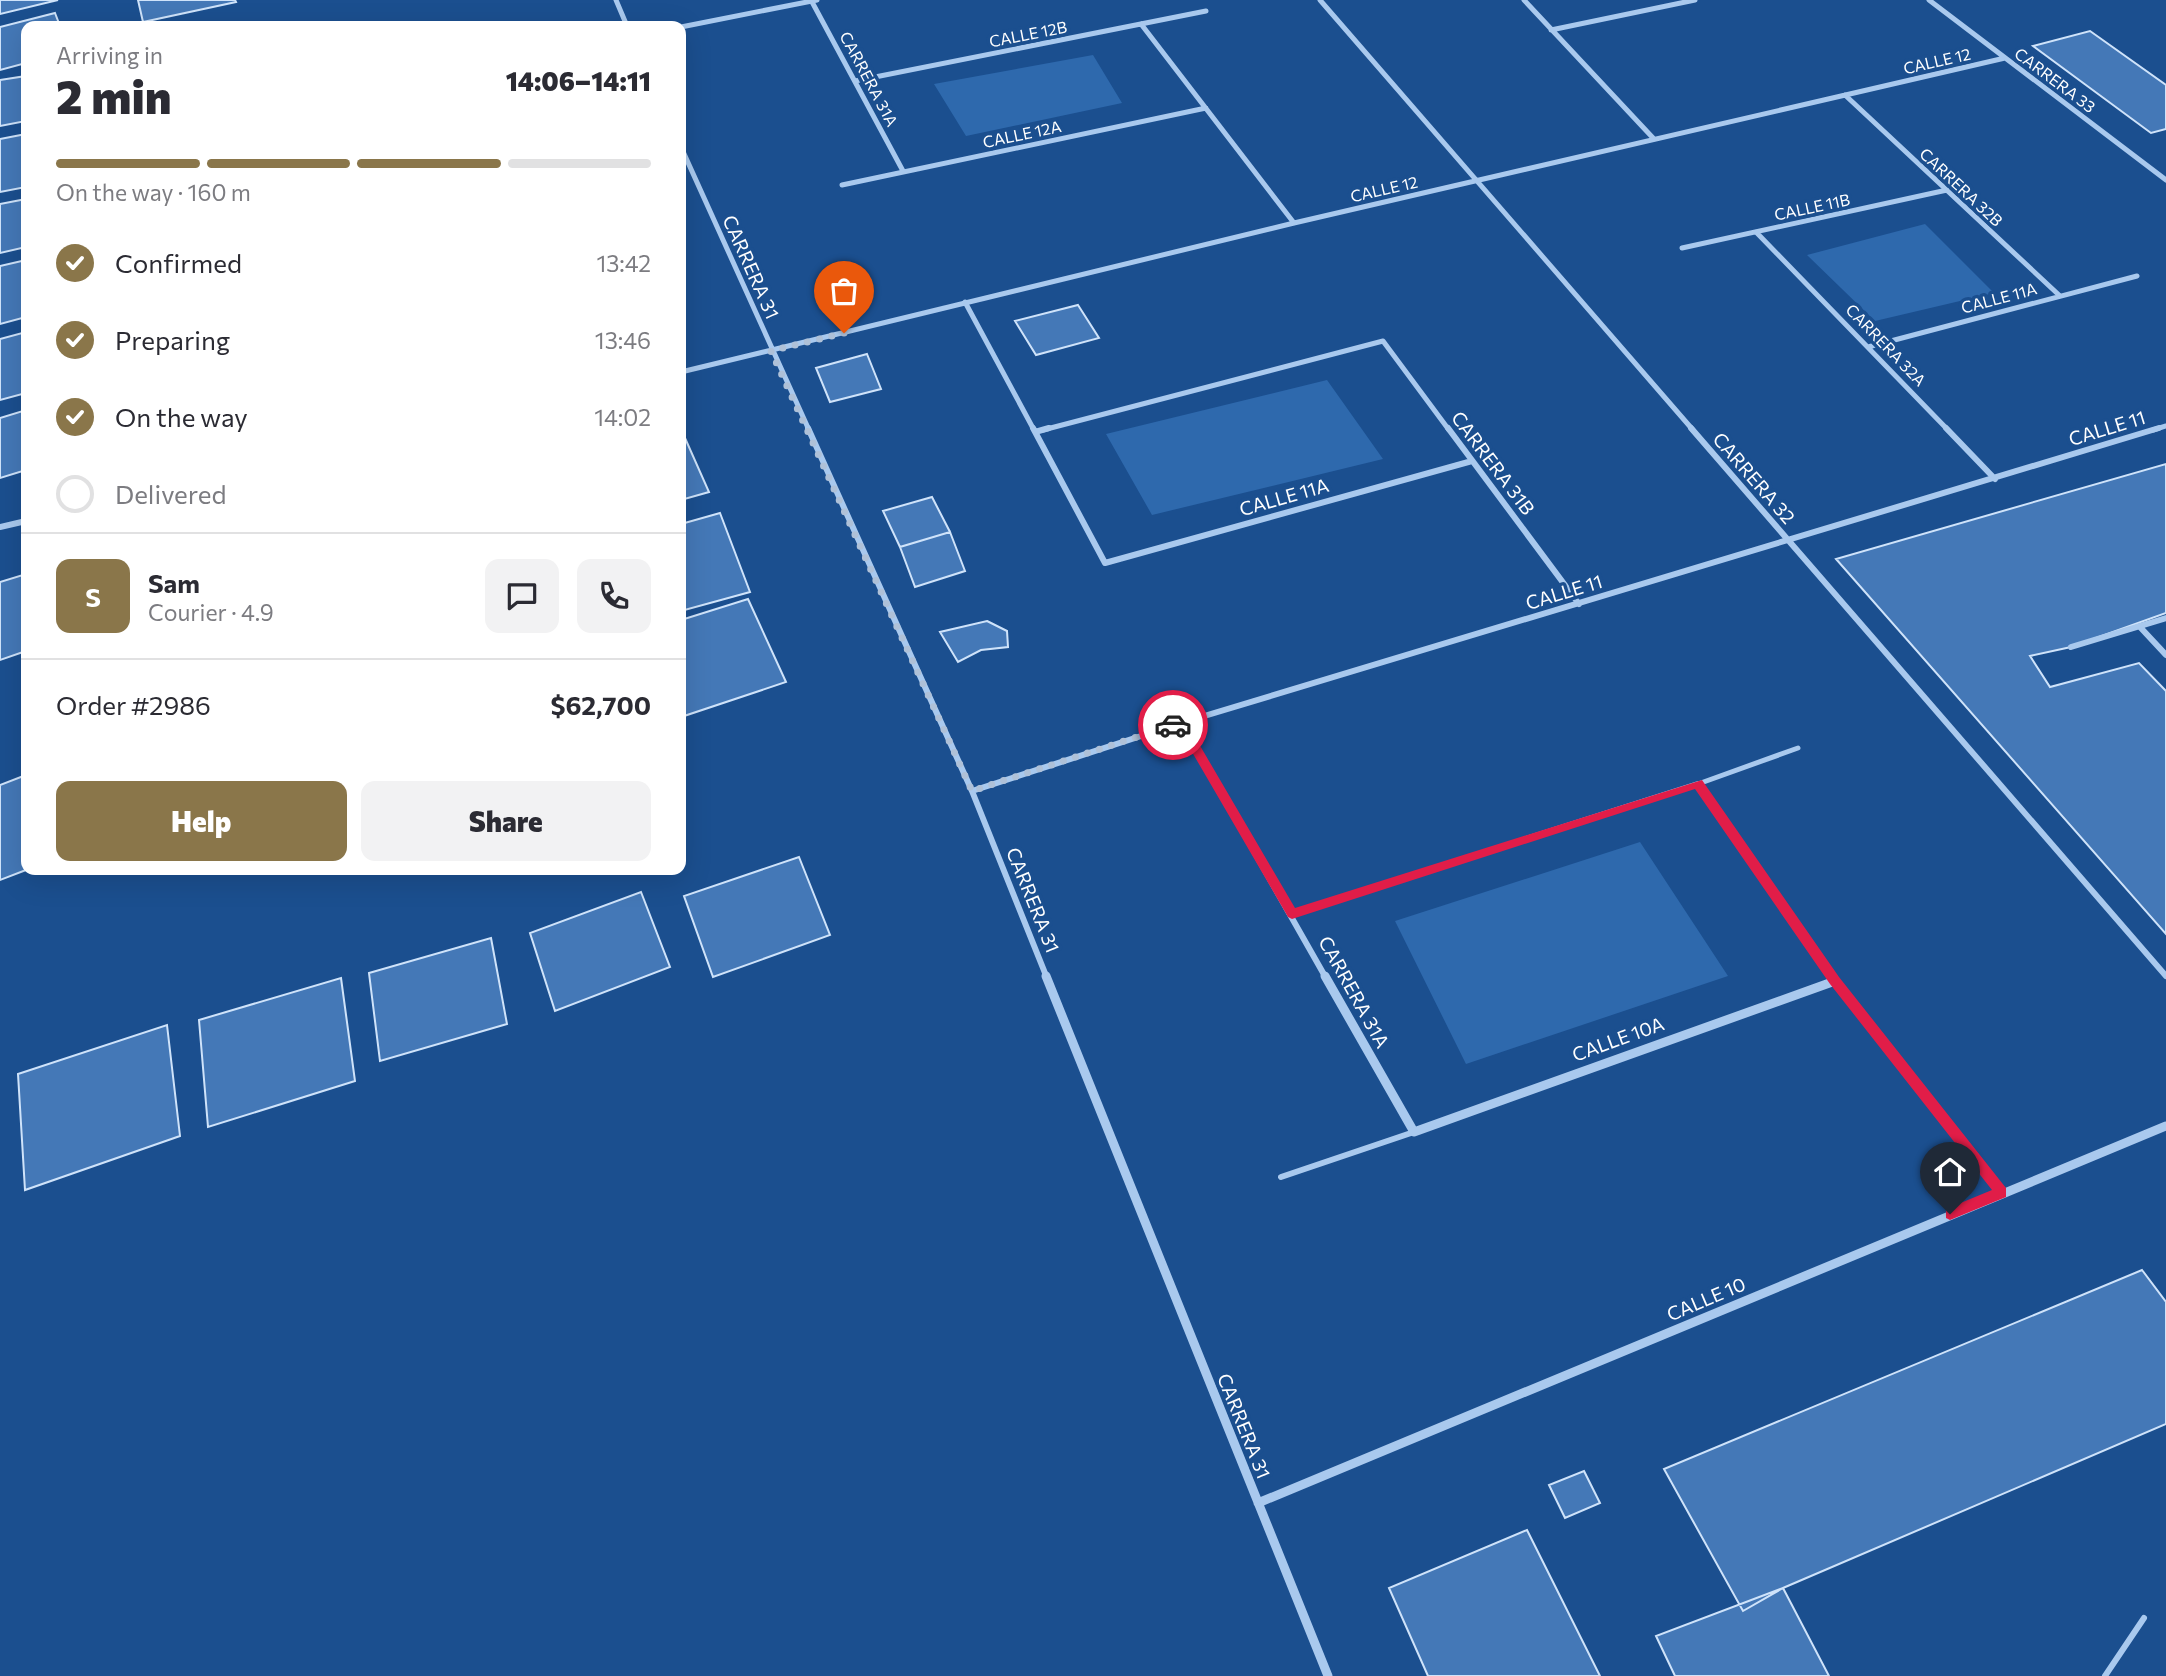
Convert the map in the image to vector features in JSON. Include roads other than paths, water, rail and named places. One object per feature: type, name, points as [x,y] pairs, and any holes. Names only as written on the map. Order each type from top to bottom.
[{"type":"street","points":[[616,0],[625,21]]},
{"type":"street","points":[[686,26],[813,0]]},
{"type":"street","name":"CARRERA 31A","points":[[813,0],[903,171]]},
{"type":"street","name":"CARRERA 32","points":[[1320,0],[2166,976]]},
{"type":"street","points":[[1524,0],[1654,139]]},
{"type":"street","points":[[1551,30],[1695,0]]},
{"type":"street","name":"CARRERA 33","points":[[1929,0],[2166,180]]},
{"type":"street","name":"CALLE 12B","points":[[855,81],[1206,11]]},
{"type":"street","points":[[1141,24],[1294,223]]},
{"type":"street","name":"CALLE 12","points":[[686,371],[1294,223],[2005,58]]},
{"type":"street","name":"CARRERA 32B","points":[[1845,95],[2060,296]]},
{"type":"street","name":"CALLE 12A","points":[[842,185],[1206,108]]},
{"type":"street","name":"CARRERA 31","points":[[686,158],[972,791],[1328,1676]]},
{"type":"street","name":"CALLE 11B","points":[[1682,248],[1947,190]]},
{"type":"street","name":"CARRERA 32A","points":[[1756,232],[1995,479]]},
{"type":"street","name":"CALLE 11A","points":[[1868,347],[2137,276]]},
{"type":"street","points":[[965,302],[1035,432]]},
{"type":"street","name":"CARRERA 31B","points":[[1035,432],[1383,341],[1579,604]]},
{"type":"street","name":"CALLE 11","points":[[972,791],[1181,723],[2166,426]]},
{"type":"street","name":"CALLE 11A","points":[[1035,432],[1105,563],[1472,461]]},
{"type":"street","points":[[0,527],[21,522]]},
{"type":"street","points":[[2071,647],[2166,618]]},
{"type":"street","points":[[2140,627],[2166,655]]},
{"type":"street","name":"CARRERA 31A","points":[[1181,723],[1414,1132]]},
{"type":"street","points":[[1292,914],[1698,783],[1835,981],[2002,1192]]},
{"type":"street","name":"CALLE 10A","points":[[1414,1132],[1835,981]]},
{"type":"street","name":"CALLE 10","points":[[1258,1503],[2166,1126]]},
{"type":"lane","points":[[1698,783],[1798,748]]},
{"type":"lane","points":[[1281,1177],[1414,1132]]},
{"type":"lane","points":[[2105,1676],[2144,1618]]}]
